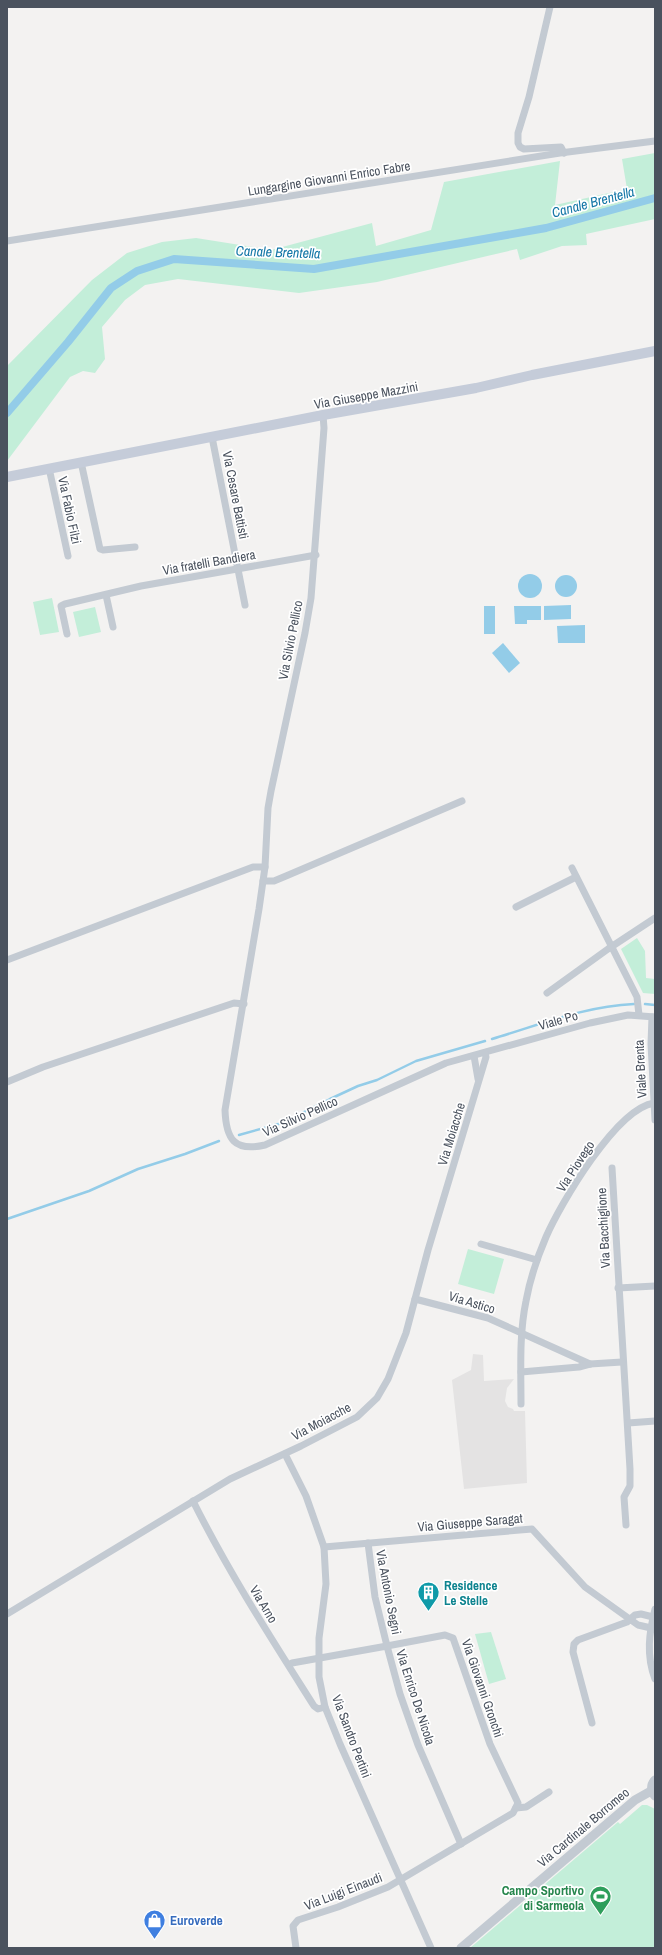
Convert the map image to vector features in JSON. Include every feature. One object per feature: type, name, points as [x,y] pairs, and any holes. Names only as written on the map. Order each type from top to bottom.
[{"type":"main road","name":"Via Giuseppe Mazzini","points":[[7,477],[323,415],[453,392],[655,351]]},
{"type":"street","points":[[550,7],[529,97],[518,133],[518,143],[524,149],[561,147],[564,153]]},
{"type":"street","name":"Lungargine Giovanni Enrico Fabre","points":[[7,241],[564,153],[655,141]]},
{"type":"street","name":"Via Silvio Pellico","points":[[323,415],[324,428],[316,555],[305,634],[268,808],[265,867],[244,1004],[225,1110],[226,1125],[229,1136],[242,1147],[253,1148],[265,1145],[446,1063],[485,1053]]},
{"type":"street","name":"Via Cesare Battisti","points":[[212,437],[245,605]]},
{"type":"street","points":[[81,462],[100,549],[134,547]]},
{"type":"street","name":"Via Fabio Filzi","points":[[49,468],[68,556]]},
{"type":"street","name":"Via fratelli Bandiera","points":[[67,634],[61,606],[141,586],[316,555]]},
{"type":"street","points":[[106,595],[113,627]]},
{"type":"street","points":[[263,881],[274,881],[462,801]]},
{"type":"street","points":[[7,960],[253,867],[265,867]]},
{"type":"street","points":[[572,868],[637,997],[639,1015]]},
{"type":"street","points":[[516,907],[576,877]]},
{"type":"street","points":[[547,993],[612,946],[655,918]]},
{"type":"street","points":[[7,1082],[43,1067],[234,1003],[244,1004]]},
{"type":"street","name":"Viale Po","points":[[485,1053],[590,1023],[618,1017],[639,1015],[654,1017]]},
{"type":"street","name":"Viale Brenta","points":[[654,1017],[650,1044],[655,1120]]},
{"type":"street","name":"Via Moiacche","points":[[7,1614],[230,1479],[285,1454],[358,1417],[377,1398],[388,1379],[399,1353],[428,1250],[486,1057],[485,1053]]},
{"type":"street","name":"Via Moiacche","points":[[474,1056],[479,1074],[478,1083]]},
{"type":"street","name":"Via Piovego","points":[[521,1404],[521,1333],[526,1302],[537,1260],[547,1236],[573,1188],[613,1131],[630,1115],[648,1104],[654,1103]]},
{"type":"street","name":"Via Bacchiglione","points":[[612,1168],[622,1362],[628,1423],[630,1486],[624,1497],[626,1525]]},
{"type":"street","points":[[481,1244],[537,1260]]},
{"type":"street","points":[[618,1288],[655,1286]]},
{"type":"street","name":"Via Astico","points":[[415,1299],[488,1318],[521,1333]]},
{"type":"street","points":[[521,1333],[590,1364]]},
{"type":"street","points":[[521,1372],[622,1362]]},
{"type":"street","points":[[628,1423],[655,1421]]},
{"type":"street","name":"Via Sandro Pertini","points":[[285,1454],[306,1496],[324,1547],[326,1584],[319,1638],[319,1676],[325,1707],[431,1948]]},
{"type":"street","name":"Via Arno","points":[[193,1501],[220,1554],[286,1665],[314,1706],[318,1709],[325,1707]]},
{"type":"street","name":"Via Giuseppe Saragat","points":[[324,1547],[532,1529],[585,1587],[630,1620]]},
{"type":"street","name":"Via Antonio Segni","points":[[368,1543],[375,1597],[387,1646]]},
{"type":"street","points":[[655,1609],[648,1651],[655,1679]]},
{"type":"street","points":[[592,1723],[574,1652],[574,1644],[578,1640],[630,1620],[635,1615],[641,1614],[653,1618]]},
{"type":"street","points":[[630,1620],[638,1625],[651,1628]]},
{"type":"street","name":"Via Giovanni Gronchi","points":[[387,1646],[445,1635],[451,1637],[455,1644],[490,1744],[518,1803],[516,1808]]},
{"type":"street","name":"Via Enrico De Nicola","points":[[292,1663],[387,1646],[400,1694],[418,1745],[461,1844]]},
{"type":"street","name":"Via Cardinale Borromeo","points":[[461,1948],[635,1800],[653,1794],[651,1786],[655,1780]]},
{"type":"street","points":[[401,1880],[513,1813],[516,1808],[526,1806],[549,1792]]},
{"type":"street","name":"Via Luigi Einaudi","points":[[296,1948],[293,1926],[298,1920],[338,1907],[401,1880]]},
{"type":"shaded area","points":[[473,1354],[483,1355],[484,1381],[514,1379],[507,1388],[505,1401],[508,1407],[514,1411],[525,1411],[527,1483],[464,1489],[452,1380],[471,1370]]},
{"type":"green space","points":[[655,153],[655,219],[586,234],[587,245],[562,246],[520,260],[517,249],[377,282],[299,293],[178,279],[145,285],[125,300],[102,327],[105,359],[95,373],[83,371],[70,377],[7,461],[7,366],[92,280],[127,253],[162,242],[196,238],[271,250],[372,223],[376,246],[431,230],[444,182],[560,161],[555,205],[627,189],[622,159]]},
{"type":"green space","points":[[52,598],[59,632],[40,635],[33,602]]},
{"type":"green space","points":[[95,607],[101,632],[79,637],[73,612]]},
{"type":"green space","points":[[637,938],[645,951],[646,978],[655,979],[655,994],[643,993],[621,949]]},
{"type":"green space","points":[[468,1249],[504,1259],[494,1294],[458,1284]]},
{"type":"green space","points":[[491,1632],[506,1679],[489,1684],[475,1634]]},
{"type":"green space","points":[[642,1805],[647,1805],[655,1809],[655,1948],[470,1948],[618,1822],[620,1824]]},
{"type":"water","points":[[530,574],[535,575],[541,581],[541,591],[535,597],[530,598],[525,597],[519,591],[518,586],[519,581],[525,575]]},
{"type":"water","points":[[566,575],[574,578],[577,586],[574,594],[566,597],[558,594],[555,586],[558,578]]},
{"type":"water","points":[[571,605],[571,619],[544,620],[544,606]]},
{"type":"water","points":[[484,606],[495,606],[495,634],[484,634]]},
{"type":"water","points":[[514,606],[541,606],[541,620],[527,620],[527,624],[515,624]]},
{"type":"water","points":[[585,625],[585,643],[558,643],[557,626]]},
{"type":"water","points":[[503,643],[520,663],[509,673],[492,653]]},
{"type":"waterway","name":"Canale Brentella","points":[[7,413],[68,342],[111,288],[137,271],[174,259],[314,269],[546,228],[655,198]]},
{"type":"waterway","points":[[492,1039],[580,1012],[598,1008],[634,1004]]},
{"type":"waterway","points":[[645,1004],[655,1005]]},
{"type":"waterway","points":[[239,1135],[282,1123],[358,1086],[377,1080],[416,1061],[485,1041]]},
{"type":"waterway","points":[[7,1219],[89,1191],[138,1169],[219,1141]]},
{"type":"place","name":"Residence Le Stelle","points":[[429,1612]]},
{"type":"place","name":"Campo Sportivo di Sarmeola","points":[[600,1916]]},
{"type":"place","name":"Euroverde","points":[[155,1940]]}]
